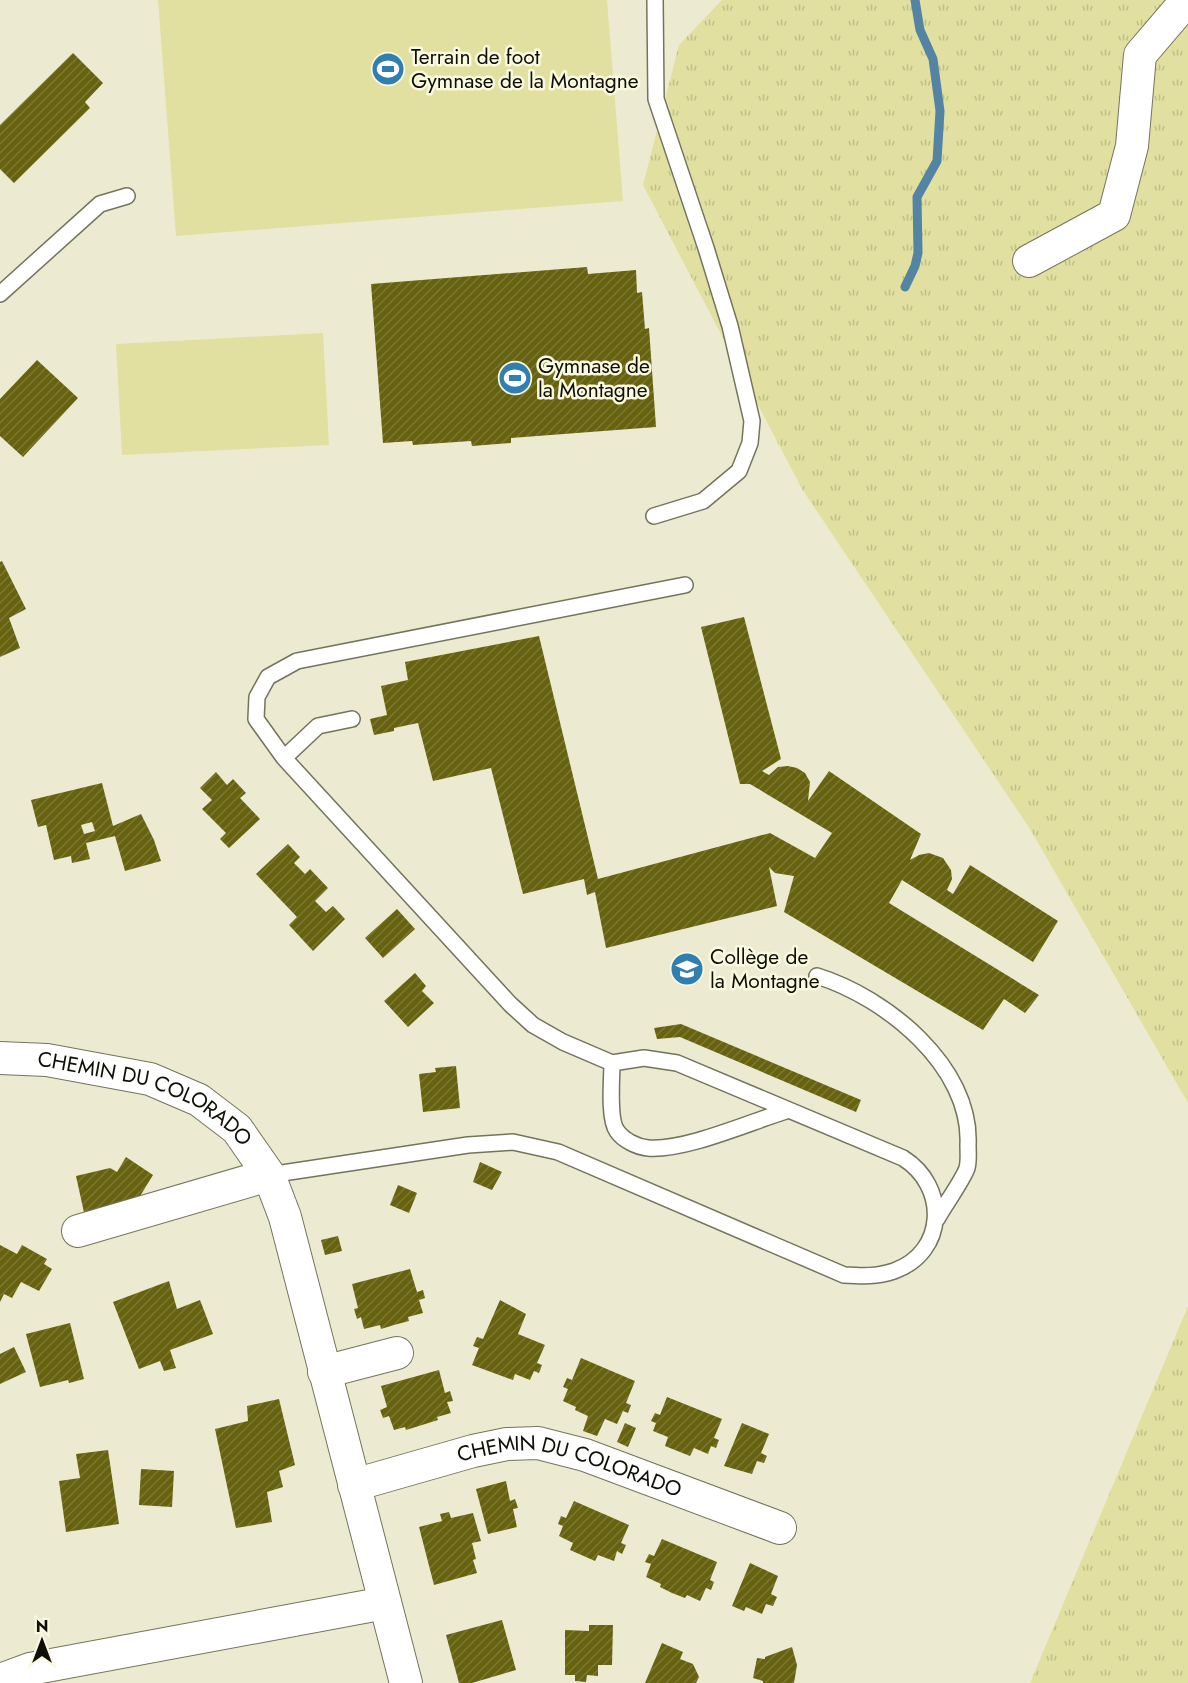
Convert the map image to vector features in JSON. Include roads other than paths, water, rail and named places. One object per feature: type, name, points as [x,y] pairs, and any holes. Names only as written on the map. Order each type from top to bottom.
[{"type":"street","points":[[1029,261],[1114,214],[1132,147],[1140,55],[1187,0]]},
{"type":"street","name":"CHEMIN DU COLORADO","points":[[0,1058],[46,1060],[150,1079],[160,1083],[199,1100],[237,1129],[269,1175],[285,1217],[406,1683]]},
{"type":"street","name":"CHEMIN DU COLORADO","points":[[78,1231],[269,1175]]},
{"type":"street","points":[[324,1372],[397,1353]]},
{"type":"street","name":"CHEMIN DU COLORADO","points":[[354,1485],[473,1451],[507,1444],[538,1443],[585,1455],[780,1528]]},
{"type":"street","points":[[0,1680],[30,1669],[385,1603]]},
{"type":"lane","points":[[654,516],[703,501],[739,471],[750,443],[752,421],[726,315],[656,99],[655,0]]},
{"type":"lane","points":[[0,294],[100,204],[127,196]]},
{"type":"lane","points":[[685,585],[297,661],[268,677],[256,697],[256,719],[284,758],[510,1004],[533,1025],[562,1042],[612,1063],[644,1058],[677,1063],[786,1111],[903,1158],[916,1166],[934,1199],[937,1219]]},
{"type":"lane","points":[[284,758],[318,726],[352,719]]},
{"type":"lane","points":[[269,1175],[468,1145],[513,1142],[558,1152],[844,1275],[869,1277],[895,1271],[917,1257],[930,1240],[937,1219],[967,1167],[969,1132],[960,1095],[944,1068],[924,1042],[878,1005],[838,983],[817,976]]},
{"type":"lane","points":[[612,1063],[611,1105],[615,1130],[627,1141],[646,1148],[687,1143],[786,1111]]},
{"type":"waterway","points":[[905,287],[915,266],[918,253],[917,197],[937,161],[940,111],[933,59],[920,30],[915,0]]},
{"type":"place","name":"Terrain de foot Gymnase de la Montagne","points":[[388,69]]},
{"type":"place","name":"Gymnase de la Montagne","points":[[515,378]]},
{"type":"place","name":"Collège de la Montagne","points":[[687,969]]}]
